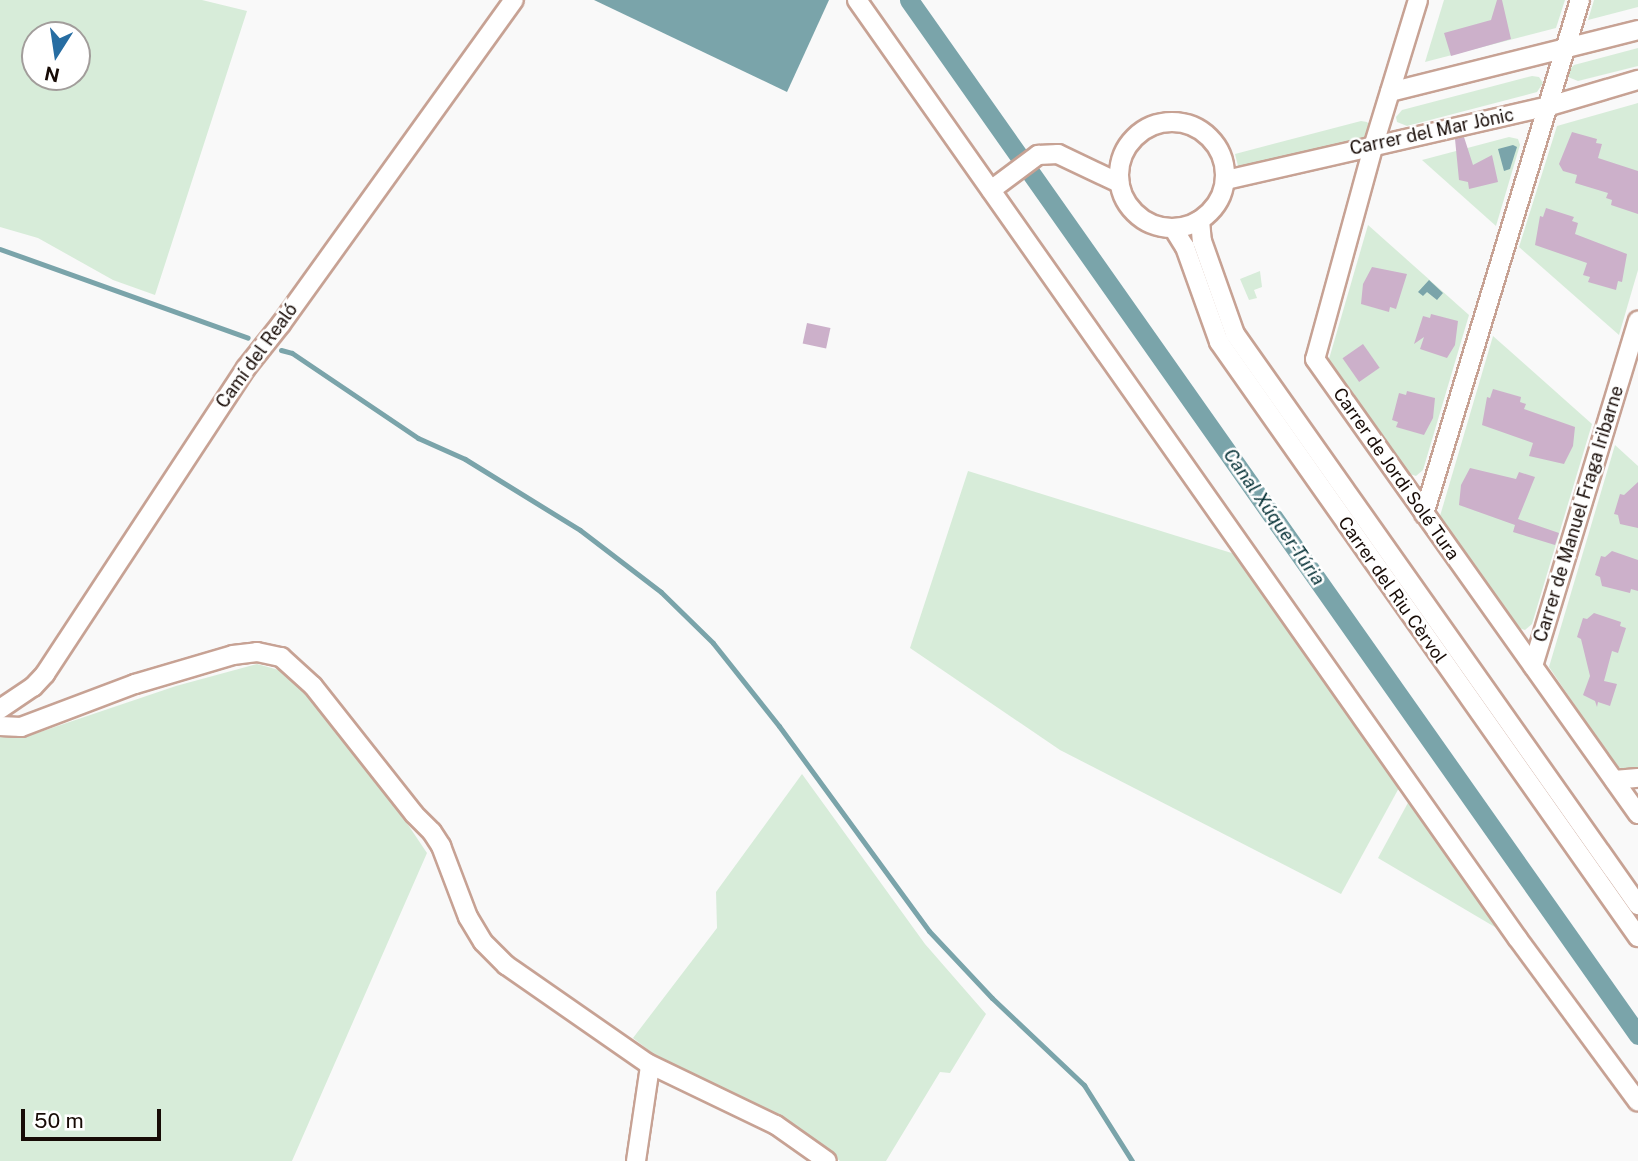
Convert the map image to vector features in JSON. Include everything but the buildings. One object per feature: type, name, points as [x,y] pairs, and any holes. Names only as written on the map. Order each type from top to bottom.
[{"type":"street","name":"Camí del Realó","points":[[0,709],[33,687],[45,674],[246,368],[281,324],[514,0]]},
{"type":"street","points":[[857,0],[997,186],[1518,939],[1638,1101]]},
{"type":"street","name":"Carrer de Jordi Solé Tura","points":[[1418,0],[1374,144],[1315,359],[1638,814]]},
{"type":"street","points":[[1424,514],[1580,0]]},
{"type":"street","points":[[1390,92],[1638,30]]},
{"type":"street","name":"Carrer del Mar Jònic","points":[[1226,180],[1374,144],[1546,107],[1638,80]]},
{"type":"street","points":[[1171,121],[1189,124],[1205,132],[1217,145],[1224,162],[1226,180],[1217,203],[1200,220],[1173,228],[1158,226],[1138,215],[1123,197],[1119,183],[1122,156],[1137,134],[1153,124],[1171,121]]},
{"type":"street","points":[[997,186],[1038,155],[1058,154],[1119,183]]},
{"type":"street","name":"Carrer del Riu Cèrvol","points":[[1200,220],[1202,241],[1235,334],[1638,905]]},
{"type":"street","name":"Carrer del Riu Cèrvol","points":[[1173,228],[1185,247],[1219,342],[1638,937]]},
{"type":"street","name":"Carrer de Manuel Fraga Iribarne","points":[[1533,666],[1638,321]]},
{"type":"street","points":[[0,726],[21,727],[135,684],[233,655],[257,652],[281,657],[313,686],[414,814],[432,832],[441,846],[468,917],[483,942],[506,965],[650,1066],[776,1125],[827,1161]]},
{"type":"street","points":[[1614,780],[1638,778]]},
{"type":"street","points":[[636,1161],[650,1066]]},
{"type":"green space","points":[[0,0],[202,0],[247,11],[155,295],[113,280],[38,238],[0,227]]},
{"type":"green space","points":[[1444,0],[1565,0],[1556,28],[1425,62]]},
{"type":"green space","points":[[1594,0],[1638,0],[1638,7],[1588,20]]},
{"type":"green space","points":[[1638,48],[1638,66],[1578,81],[1568,77],[1567,72],[1574,65]]},
{"type":"green space","points":[[1532,76],[1539,77],[1543,83],[1537,92],[1407,126],[1397,122],[1396,117],[1402,110]]},
{"type":"green space","points":[[1638,103],[1638,270],[1619,335],[1519,247],[1557,126]]},
{"type":"green space","points":[[1361,121],[1367,122],[1371,127],[1367,137],[1239,170],[1235,154]]},
{"type":"green space","points":[[1509,137],[1518,139],[1520,145],[1496,226],[1422,160]]},
{"type":"green space","points":[[1368,225],[1469,315],[1423,470],[1416,476],[1410,474],[1329,359]]},
{"type":"green space","points":[[1260,271],[1262,287],[1254,290],[1257,298],[1249,300],[1240,279]]},
{"type":"green space","points":[[1493,336],[1592,424],[1532,624],[1525,630],[1519,628],[1440,516]]},
{"type":"green space","points":[[1615,445],[1638,466],[1638,768],[1624,769],[1618,767],[1605,750],[1549,667]]},
{"type":"green space","points":[[968,471],[1238,555],[1400,786],[1341,894],[1060,750],[910,648]]},
{"type":"green space","points":[[257,664],[290,673],[349,737],[427,853],[292,1161],[0,1161],[0,733],[34,734],[176,686]]},
{"type":"green space","points":[[802,774],[925,944],[986,1014],[950,1073],[940,1072],[886,1161],[840,1161],[796,1128],[664,1062],[633,1038],[717,928],[716,892]]},
{"type":"green space","points":[[1410,799],[1505,933],[1378,858]]},
{"type":"water","points":[[594,0],[829,0],[787,92]]},
{"type":"water","points":[[1513,145],[1517,147],[1510,169],[1504,171],[1498,149]]},
{"type":"water","points":[[1429,280],[1443,293],[1437,300],[1427,292],[1423,296],[1418,292]]},
{"type":"waterway","name":"Canal Xúquer-Túria","points":[[909,0],[1638,1035]]},
{"type":"waterway","points":[[0,249],[248,338]]},
{"type":"waterway","points":[[281,350],[292,353],[418,438],[465,459],[580,530],[661,592],[713,643],[779,726],[929,931],[992,998],[1084,1085],[1132,1161]]}]
